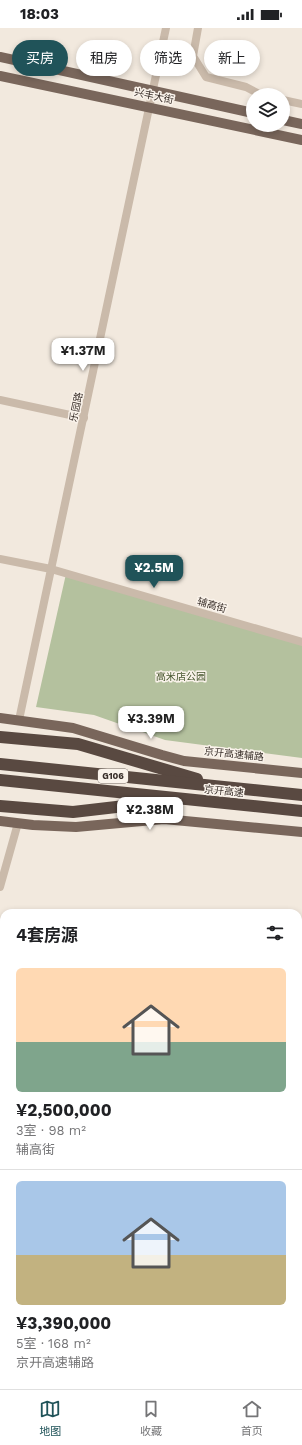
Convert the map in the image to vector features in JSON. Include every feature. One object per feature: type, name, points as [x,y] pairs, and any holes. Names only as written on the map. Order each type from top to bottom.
[{"type":"highway","points":[[0,737],[78,744],[227,788]]},
{"type":"highway","name":"京开高速","points":[[0,764],[302,795]]},
{"type":"highway","name":"京开高速","points":[[0,780],[302,811]]},
{"type":"highway","points":[[0,806],[74,812],[142,804],[225,803]]},
{"type":"main road","name":"兴丰大街","points":[[0,56],[246,111]]},
{"type":"main road","name":"兴丰大街","points":[[0,76],[302,140]]},
{"type":"main road","points":[[290,121],[302,124]]},
{"type":"main road","name":"京开高速辅路","points":[[0,718],[73,728],[184,761],[302,773]]},
{"type":"main road","points":[[0,821],[18,824],[76,827],[164,819],[302,832]]},
{"type":"street","name":"乐园路","points":[[19,720],[166,28]]},
{"type":"street","points":[[198,28],[193,56],[206,77],[248,88]]},
{"type":"street","points":[[290,101],[302,104]]},
{"type":"street","points":[[0,400],[84,418]]},
{"type":"street","name":"辅高街","points":[[0,559],[52,569],[302,642]]},
{"type":"street","points":[[0,887],[18,824]]},
{"type":"green space","name":"高米店公园","points":[[66,574],[302,642],[302,758],[165,740],[94,715],[36,707]]}]
